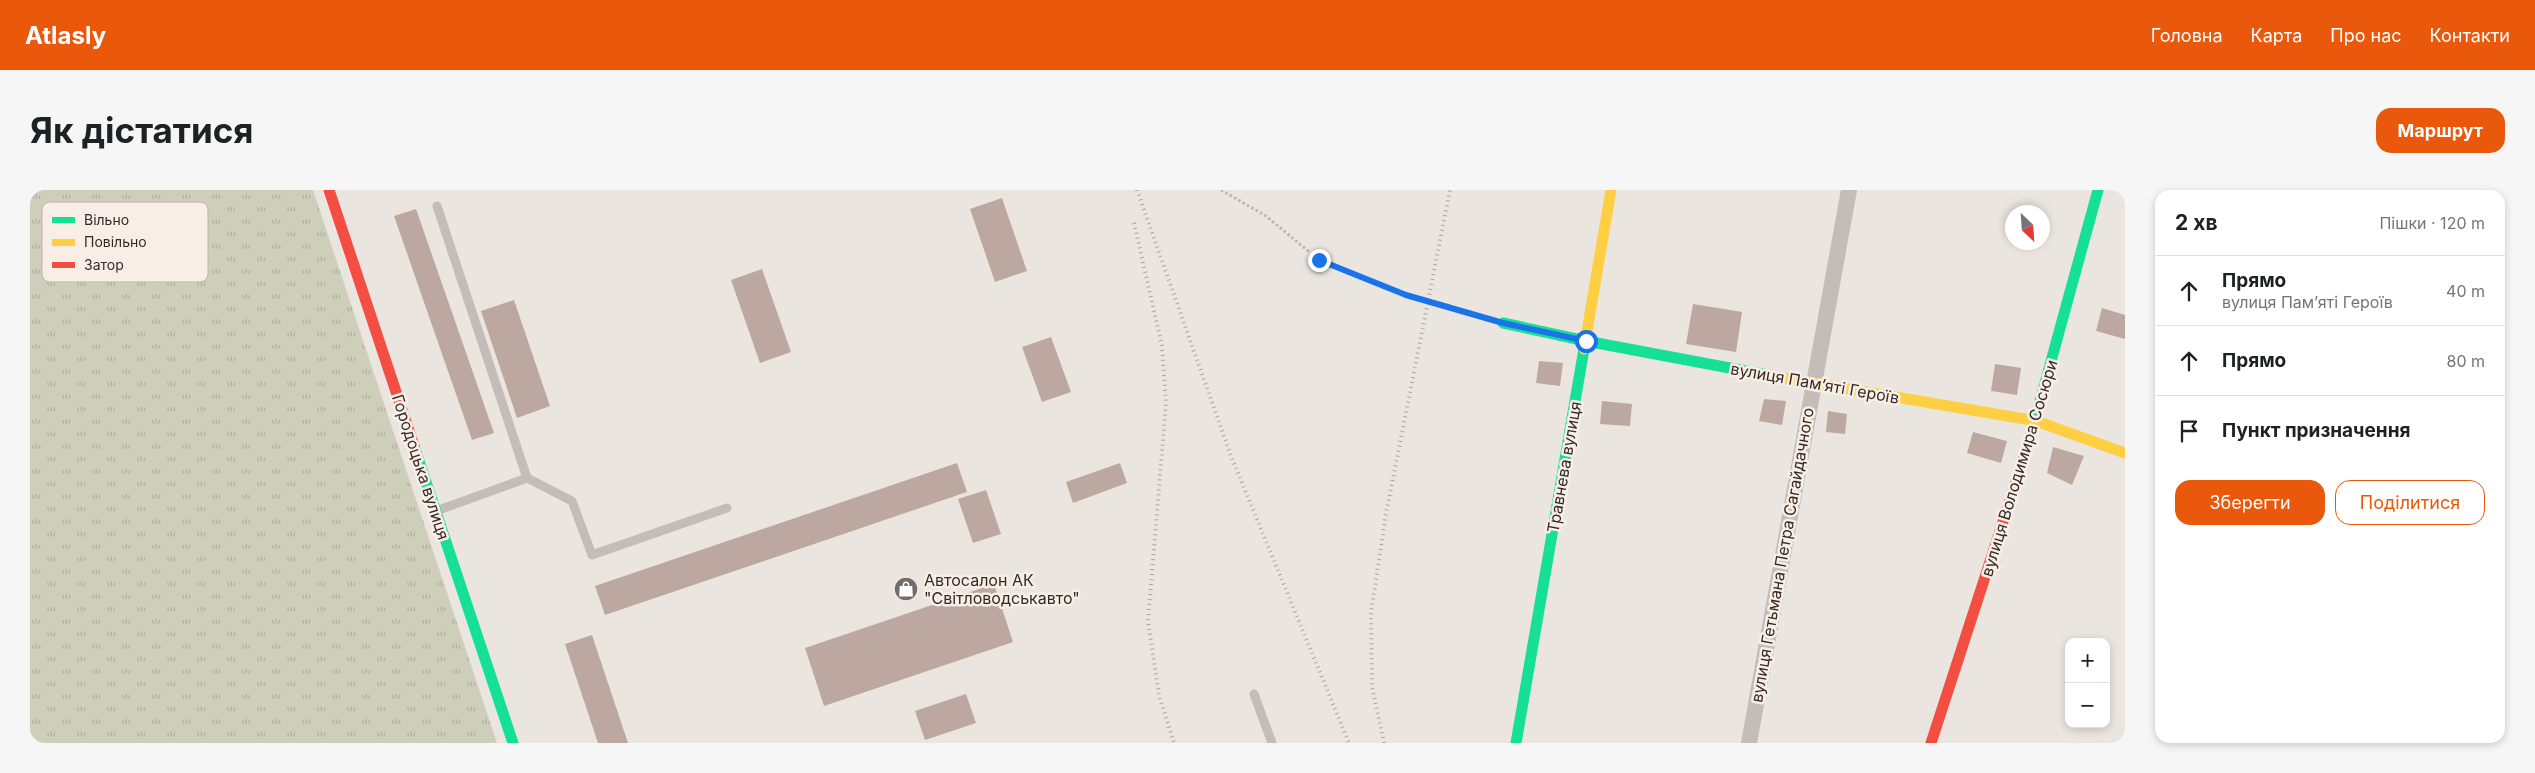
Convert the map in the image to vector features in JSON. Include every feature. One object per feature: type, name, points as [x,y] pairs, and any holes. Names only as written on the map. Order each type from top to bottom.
[{"type":"street","name":"Городоцька вулиця","points":[[329,190],[513,743]]},
{"type":"street","name":"Травнева вулиця","points":[[1516,743],[1612,190]]},
{"type":"street","name":"вулиця Гетьмана Петра Сагайдачного","points":[[1749,743],[1848,190]]},
{"type":"street","name":"вулиця Володимира Сосюри","points":[[1931,743],[2036,421],[2098,190]]},
{"type":"street","name":"вулиця Памʼяті Героїв","points":[[1503,323],[1586,341],[1812,383],[2036,421],[2125,453]]},
{"type":"lane","points":[[437,206],[527,478],[572,502],[592,555],[727,508]]},
{"type":"lane","points":[[436,512],[527,478]]},
{"type":"lane","points":[[1254,694],[1272,743]]},
{"type":"path","points":[[1221,190],[1266,216],[1319,260],[1406,295],[1503,323]]},
{"type":"green space","points":[[30,190],[313,190],[497,743],[30,743]]},
{"type":"building","points":[[1002,198],[1027,271],[995,282],[970,209]]},
{"type":"building","points":[[416,209],[494,433],[472,440],[394,216]]},
{"type":"building","points":[[762,269],[791,352],[760,363],[731,280]]},
{"type":"building","points":[[514,300],[550,406],[517,418],[481,311]]},
{"type":"building","points":[[1693,304],[1742,312],[1736,352],[1686,344]]},
{"type":"building","points":[[2102,308],[2125,315],[2125,339],[2096,331]]},
{"type":"building","points":[[1051,337],[1071,392],[1042,402],[1022,347]]},
{"type":"building","points":[[1539,361],[1563,363],[1560,386],[1536,383]]},
{"type":"building","points":[[1995,364],[2021,368],[2017,395],[1991,391]]},
{"type":"building","points":[[1764,399],[1786,401],[1782,425],[1759,421]]},
{"type":"building","points":[[1602,401],[1632,404],[1630,426],[1600,424]]},
{"type":"building","points":[[1828,411],[1847,414],[1845,434],[1826,432]]},
{"type":"building","points":[[1973,432],[2007,441],[2001,463],[1967,453]]},
{"type":"building","points":[[2053,447],[2084,456],[2072,485],[2047,473]]},
{"type":"building","points":[[957,463],[967,492],[605,615],[595,586]]},
{"type":"building","points":[[1120,463],[1127,483],[1073,503],[1066,482]]},
{"type":"building","points":[[986,490],[1001,534],[973,543],[958,499]]},
{"type":"building","points":[[994,584],[1013,642],[824,706],[805,648]]},
{"type":"building","points":[[592,635],[628,743],[598,743],[565,644]]},
{"type":"building","points":[[966,694],[976,723],[925,740],[915,711]]},
{"type":"railway","points":[[1137,190],[1231,456],[1349,743]]},
{"type":"railway","points":[[1384,743],[1372,687],[1371,612],[1386,514],[1450,190]]},
{"type":"railway","points":[[1134,223],[1162,346],[1166,404],[1148,621],[1159,695],[1174,743]]},
{"type":"traffic: fast","points":[[2028,445],[2098,190]]},
{"type":"traffic: fast","points":[[1503,323],[1586,341],[1767,375]]},
{"type":"traffic: fast","points":[[1516,743],[1584,349]]},
{"type":"traffic: fast","points":[[414,446],[513,743]]},
{"type":"traffic: slow","points":[[1584,349],[1611,190]]},
{"type":"traffic: slow","points":[[1767,375],[2036,421],[2125,453]]},
{"type":"traffic: jam","points":[[329,190],[414,446]]},
{"type":"traffic: jam","points":[[1931,743],[2028,445]]},
{"type":"place","name":"Автосалон АК \"Світловодськавто\"","points":[[906,589]]},
{"type":"route","points":[[1319,260],[1406,295],[1503,323],[1586,341]]}]
